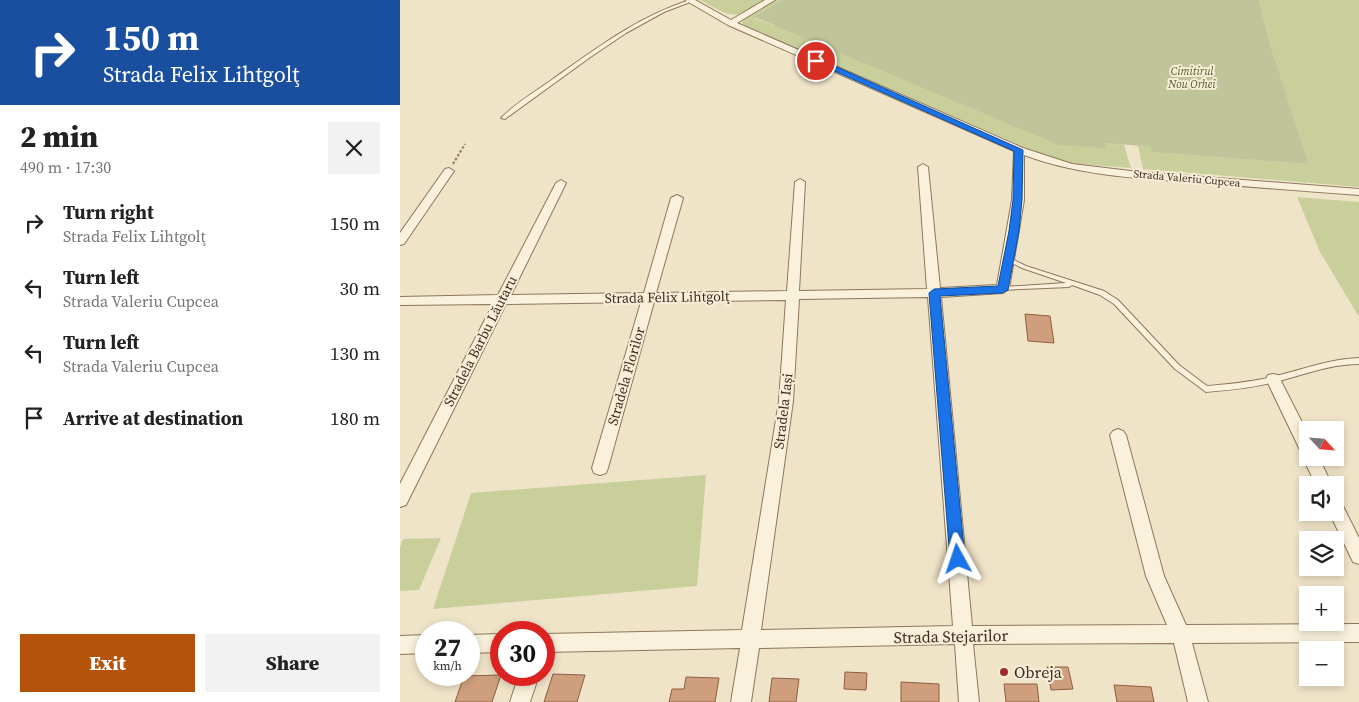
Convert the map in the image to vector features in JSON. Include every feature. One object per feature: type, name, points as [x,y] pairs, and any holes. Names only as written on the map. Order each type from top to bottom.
[{"type":"street","name":"Strada Valeriu Cupcea","points":[[690,0],[731,23],[1018,150],[1054,163],[1095,170],[1359,192]]},
{"type":"street","points":[[731,23],[772,0]]},
{"type":"street","points":[[1002,290],[1018,200],[1018,150]]},
{"type":"street","points":[[923,167],[969,702]]},
{"type":"street","points":[[400,241],[449,172]]},
{"type":"street","name":"Stradela Iași","points":[[741,702],[786,400],[800,182]]},
{"type":"street","name":"Stradela Barbu Lăutaru","points":[[400,500],[561,183]]},
{"type":"street","name":"Stradela Florilor","points":[[600,468],[677,198]]},
{"type":"street","name":"Strada Felix Lihtgolţ","points":[[400,301],[792,296],[1002,290]]},
{"type":"street","points":[[1273,379],[1299,432]]},
{"type":"street","points":[[1118,435],[1155,576],[1181,635],[1198,702]]},
{"type":"street","points":[[1342,521],[1359,556]]},
{"type":"street","name":"Strada Stejarilor","points":[[555,643],[964,635],[1359,633]]},
{"type":"street","points":[[400,645],[415,644]]},
{"type":"street","points":[[520,702],[525,686]]},
{"type":"lane","points":[[503,118],[616,37],[648,17],[690,0]]},
{"type":"lane","points":[[1008,258],[1024,267],[1102,293],[1116,302],[1177,367],[1206,389],[1235,387],[1273,379],[1343,360],[1359,361]]},
{"type":"lane","points":[[1002,290],[1074,285]]},
{"type":"path","points":[[449,172],[465,144]]},
{"type":"green space","points":[[700,0],[767,0],[734,15],[721,11]]},
{"type":"green space","points":[[775,0],[783,0],[754,18],[1105,148],[1105,143],[1124,145],[1131,168],[1066,163],[1047,157],[745,26],[742,23],[745,17]]},
{"type":"green space","name":"Cimitirul Nou Orhei","points":[[783,0],[1259,0],[1270,44],[1309,164],[1152,152],[1151,147],[1105,143],[1105,148],[1059,145],[754,17]]},
{"type":"green space","points":[[1259,0],[1359,0],[1359,187],[1143,169],[1138,146],[1152,147],[1152,152],[1309,164],[1270,44]]},
{"type":"green space","points":[[1297,197],[1359,202],[1359,317],[1320,252]]},
{"type":"green space","points":[[706,475],[697,586],[433,609],[471,493]]},
{"type":"green space","points":[[441,538],[419,590],[400,591],[400,547],[403,539]]},
{"type":"building","points":[[1025,314],[1050,316],[1054,343],[1028,341]]},
{"type":"building","points":[[1047,667],[1068,667],[1073,689],[1051,690]]},
{"type":"building","points":[[845,672],[867,673],[866,690],[844,689]]},
{"type":"building","points":[[555,674],[585,675],[577,702],[544,702],[549,686],[555,686]]},
{"type":"building","points":[[490,675],[490,686],[497,686],[492,702],[455,702],[461,686],[480,686],[480,676]]},
{"type":"building","points":[[686,677],[719,678],[715,702],[669,702],[672,689],[684,689]]},
{"type":"building","points":[[772,678],[799,679],[796,702],[769,702]]},
{"type":"building","points":[[901,682],[939,684],[939,702],[901,702]]},
{"type":"building","points":[[1004,684],[1037,684],[1039,702],[1006,702]]},
{"type":"building","points":[[1114,685],[1151,687],[1154,702],[1117,702]]},
{"type":"place","name":"Obreja","points":[[1004,672]]},
{"type":"route","points":[[816,61],[1018,150],[1018,200],[1002,290],[934,293],[958,559]]}]
